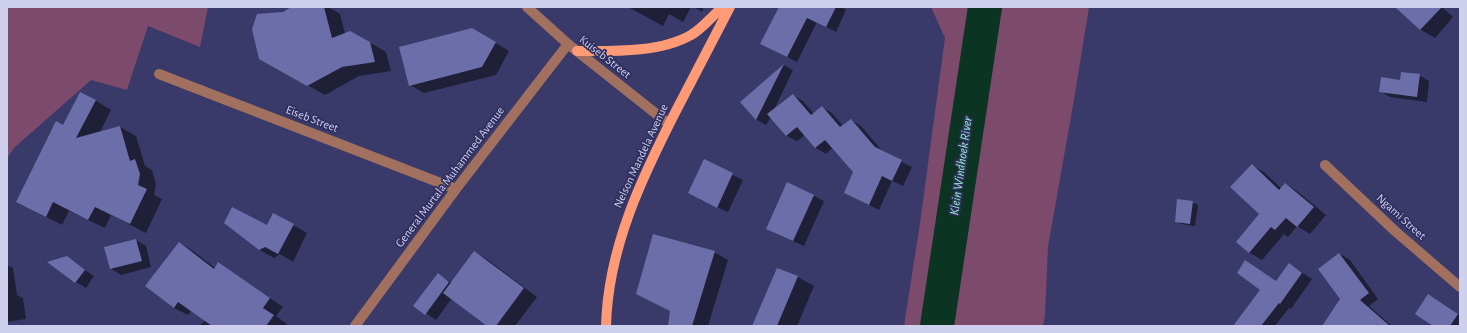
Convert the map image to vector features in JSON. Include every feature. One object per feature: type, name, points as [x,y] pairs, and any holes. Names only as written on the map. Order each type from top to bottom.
[{"type":"main road","points":[[576,51],[644,49],[669,43],[691,35],[723,7]]},
{"type":"main road","name":"Nelson Mandela Avenue","points":[[606,326],[607,308],[616,253],[627,217],[644,176],[669,124],[730,7]]},
{"type":"street","name":"Kuiseb Street","points":[[527,7],[576,51],[669,124]]},
{"type":"street","name":"General Murtala Muhammed Avenue","points":[[355,326],[456,189],[568,44]]},
{"type":"street","name":"Eiseb Street","points":[[159,74],[456,189]]},
{"type":"street","name":"Ngami Street","points":[[1325,166],[1460,287]]},
{"type":"shaded area","points":[[7,7],[208,7],[200,47],[148,26],[127,90],[91,80],[15,147],[7,158]]},
{"type":"shaded area","points":[[931,7],[1089,7],[1048,246],[1045,315],[1043,326],[904,326],[920,223],[945,38]]},
{"type":"building","points":[[291,7],[324,7],[332,38],[350,31],[370,42],[375,62],[342,67],[307,86],[259,59],[252,29],[257,14],[283,12]]},
{"type":"building","points":[[779,7],[836,7],[826,27],[807,18],[787,57],[760,44]]},
{"type":"building","points":[[1395,7],[1442,7],[1420,30]]},
{"type":"building","points":[[472,28],[496,42],[482,67],[409,86],[399,47]]},
{"type":"building","points":[[784,64],[756,120],[740,102]]},
{"type":"building","points":[[1401,72],[1420,74],[1417,97],[1379,92],[1381,77],[1400,80]]},
{"type":"building","points":[[80,92],[96,100],[76,138],[120,126],[130,161],[135,159],[140,174],[138,185],[147,189],[130,224],[95,207],[88,220],[53,202],[46,217],[16,202],[56,121],[63,125]]},
{"type":"building","points":[[793,94],[811,115],[822,106],[840,127],[851,119],[875,147],[902,160],[892,181],[882,176],[869,205],[844,193],[853,172],[825,140],[815,148],[797,127],[786,136],[767,114]]},
{"type":"building","points":[[704,159],[733,173],[717,208],[688,193]]},
{"type":"building","points":[[1252,164],[1279,190],[1285,183],[1314,207],[1297,227],[1286,218],[1275,230],[1271,227],[1249,253],[1236,242],[1259,214],[1230,187]]},
{"type":"building","points":[[787,182],[814,195],[793,241],[766,229]]},
{"type":"building","points":[[1177,199],[1193,201],[1190,224],[1175,222]]},
{"type":"building","points":[[232,207],[267,225],[273,213],[294,224],[278,254],[265,247],[259,250],[224,223]]},
{"type":"building","points":[[653,234],[715,251],[692,326],[668,326],[670,311],[636,294]]},
{"type":"building","points":[[136,239],[142,261],[110,269],[104,247]]},
{"type":"building","points":[[179,242],[214,269],[218,262],[270,298],[263,308],[274,315],[266,326],[212,326],[178,302],[174,308],[145,286]]},
{"type":"building","points":[[474,251],[524,288],[496,326],[487,326],[443,293]]},
{"type":"building","points":[[1339,253],[1369,293],[1360,300],[1390,326],[1322,326],[1340,299],[1318,269]]},
{"type":"building","points":[[67,256],[85,270],[75,283],[47,262]]},
{"type":"building","points":[[1245,260],[1276,281],[1289,263],[1302,273],[1280,304],[1279,303],[1261,326],[1233,326],[1260,290],[1237,273]]},
{"type":"building","points":[[777,268],[798,276],[777,326],[752,326]]},
{"type":"building","points":[[438,273],[449,282],[425,315],[413,306]]},
{"type":"building","points":[[1428,294],[1458,314],[1450,326],[1433,326],[1415,314]]},
{"type":"waterway","name":"Klein Windhoek River","points":[[937,326],[985,7]]}]
